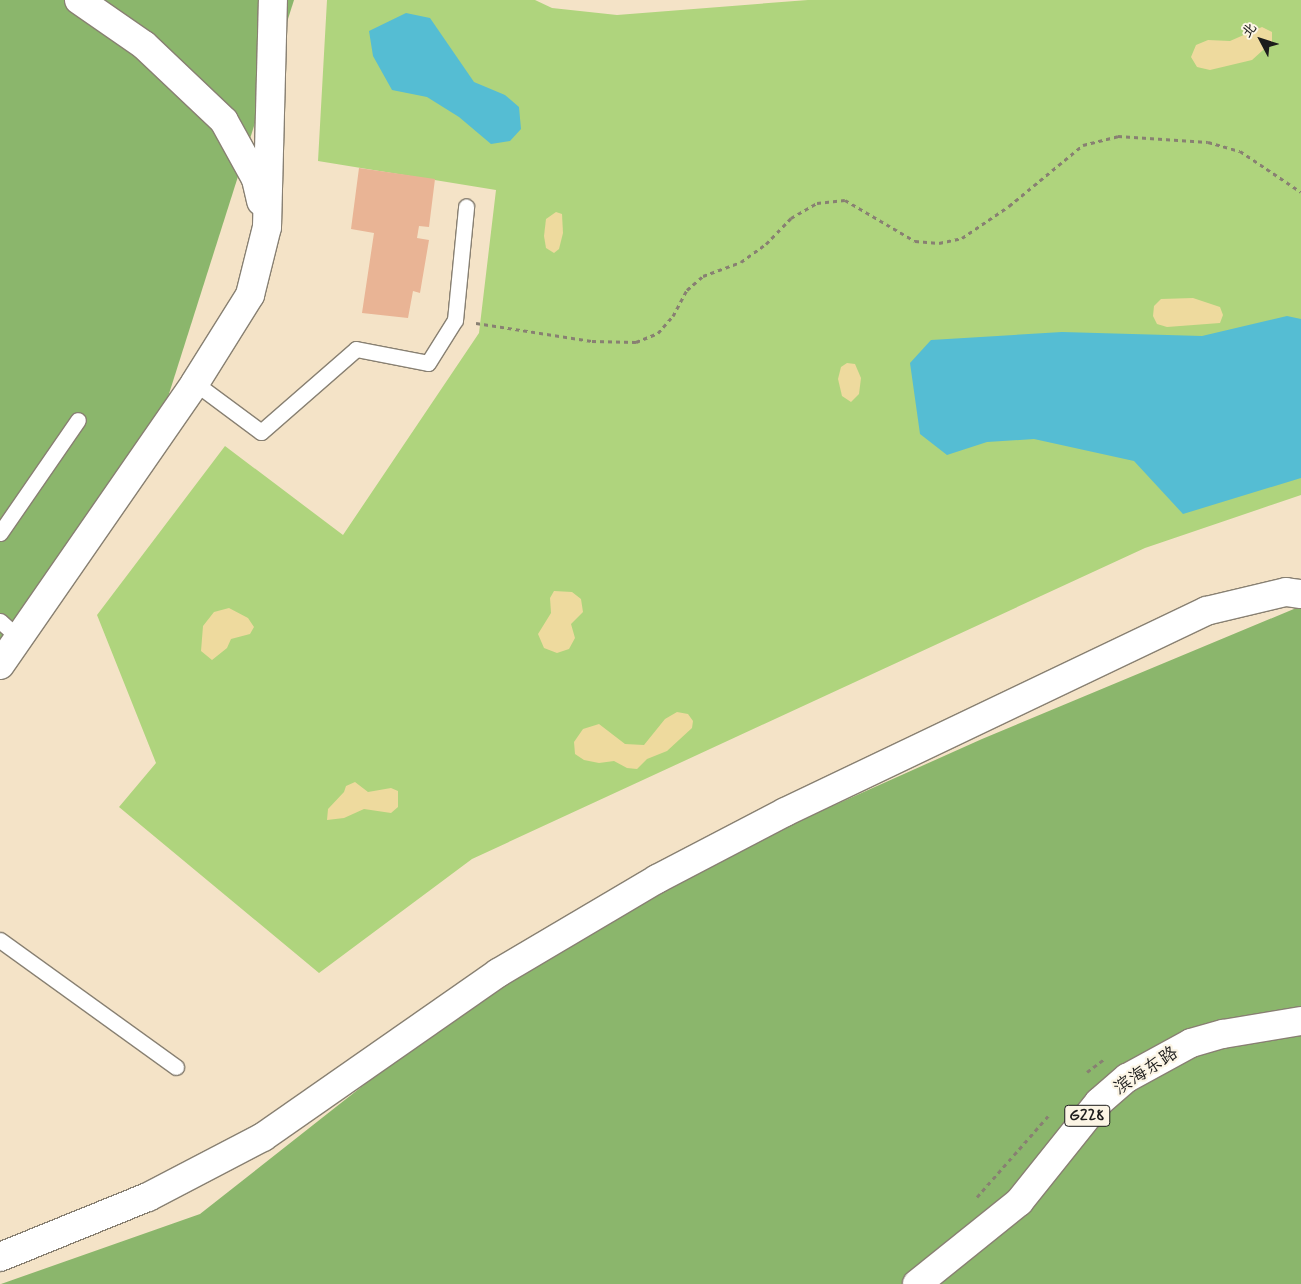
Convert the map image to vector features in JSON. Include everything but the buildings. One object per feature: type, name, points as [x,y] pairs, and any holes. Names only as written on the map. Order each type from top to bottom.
[{"type":"main road","points":[[79,0],[144,45],[224,121],[256,179],[267,227]]},
{"type":"main road","points":[[0,665],[9,630],[195,383],[250,296],[267,227],[272,0]]},
{"type":"main road","points":[[0,1257],[148,1197],[262,1137],[498,974],[657,880],[784,812],[1206,610],[1286,592],[1301,594]]},
{"type":"main road","name":"滨海东路","points":[[917,1284],[1019,1202],[1099,1102],[1127,1078],[1191,1043],[1232,1032],[1301,1021]]},
{"type":"lane","points":[[195,383],[261,432],[356,349],[428,363],[455,320],[466,207]]},
{"type":"lane","points":[[0,533],[78,420]]},
{"type":"lane","points":[[0,940],[176,1067]]},
{"type":"path","points":[[455,320],[592,341],[636,342],[658,334],[673,316],[687,290],[704,276],[741,262],[766,244],[791,218],[817,203],[845,200],[915,241],[939,243],[962,238],[1009,206],[1083,145],[1118,136],[1208,142],[1240,151],[1301,192]]},
{"type":"green space","points":[[0,0],[294,0],[161,419],[0,648]]},
{"type":"green space","points":[[327,0],[535,0],[552,8],[617,15],[808,0],[1301,0],[1301,495],[1145,548],[472,859],[319,973],[119,807],[156,763],[97,615],[225,446],[343,535],[479,333],[496,190],[318,161]]},
{"type":"green space","points":[[1301,606],[1301,1284],[1,1284],[200,1214],[567,925],[982,739]]},
{"type":"sand","points":[[1262,27],[1272,32],[1272,42],[1252,60],[1210,70],[1197,67],[1191,57],[1196,45],[1208,40],[1230,41]]},
{"type":"sand","points":[[556,212],[562,214],[563,233],[559,249],[554,253],[546,248],[544,236],[546,219]]},
{"type":"sand","points":[[1193,298],[1220,307],[1223,315],[1220,323],[1167,327],[1157,324],[1153,316],[1154,306],[1161,299]]},
{"type":"sand","points":[[847,363],[855,364],[861,378],[859,394],[851,402],[842,396],[838,379],[841,367]]},
{"type":"sand","points":[[554,591],[572,592],[581,599],[583,612],[571,624],[575,638],[569,649],[557,653],[544,648],[538,634],[551,613],[550,598]]},
{"type":"sand","points":[[229,608],[248,618],[254,627],[250,634],[231,639],[227,648],[212,660],[201,651],[203,626],[214,612]]},
{"type":"sand","points":[[677,712],[688,714],[693,721],[692,728],[667,751],[647,759],[637,769],[627,768],[614,761],[599,763],[584,760],[575,754],[574,742],[583,729],[599,724],[625,744],[644,745],[665,719]]},
{"type":"sand","points":[[355,782],[368,792],[391,788],[398,791],[398,807],[391,813],[364,809],[344,818],[327,820],[328,809],[344,792],[346,786]]},
{"type":"water","points":[[406,13],[430,18],[474,82],[505,95],[519,107],[521,129],[510,141],[491,144],[459,117],[427,97],[392,90],[373,56],[369,31]]},
{"type":"water","points":[[1287,316],[1301,319],[1301,478],[1183,514],[1134,461],[1034,439],[987,442],[947,455],[920,434],[910,363],[931,340],[1062,332],[1202,336]]}]
